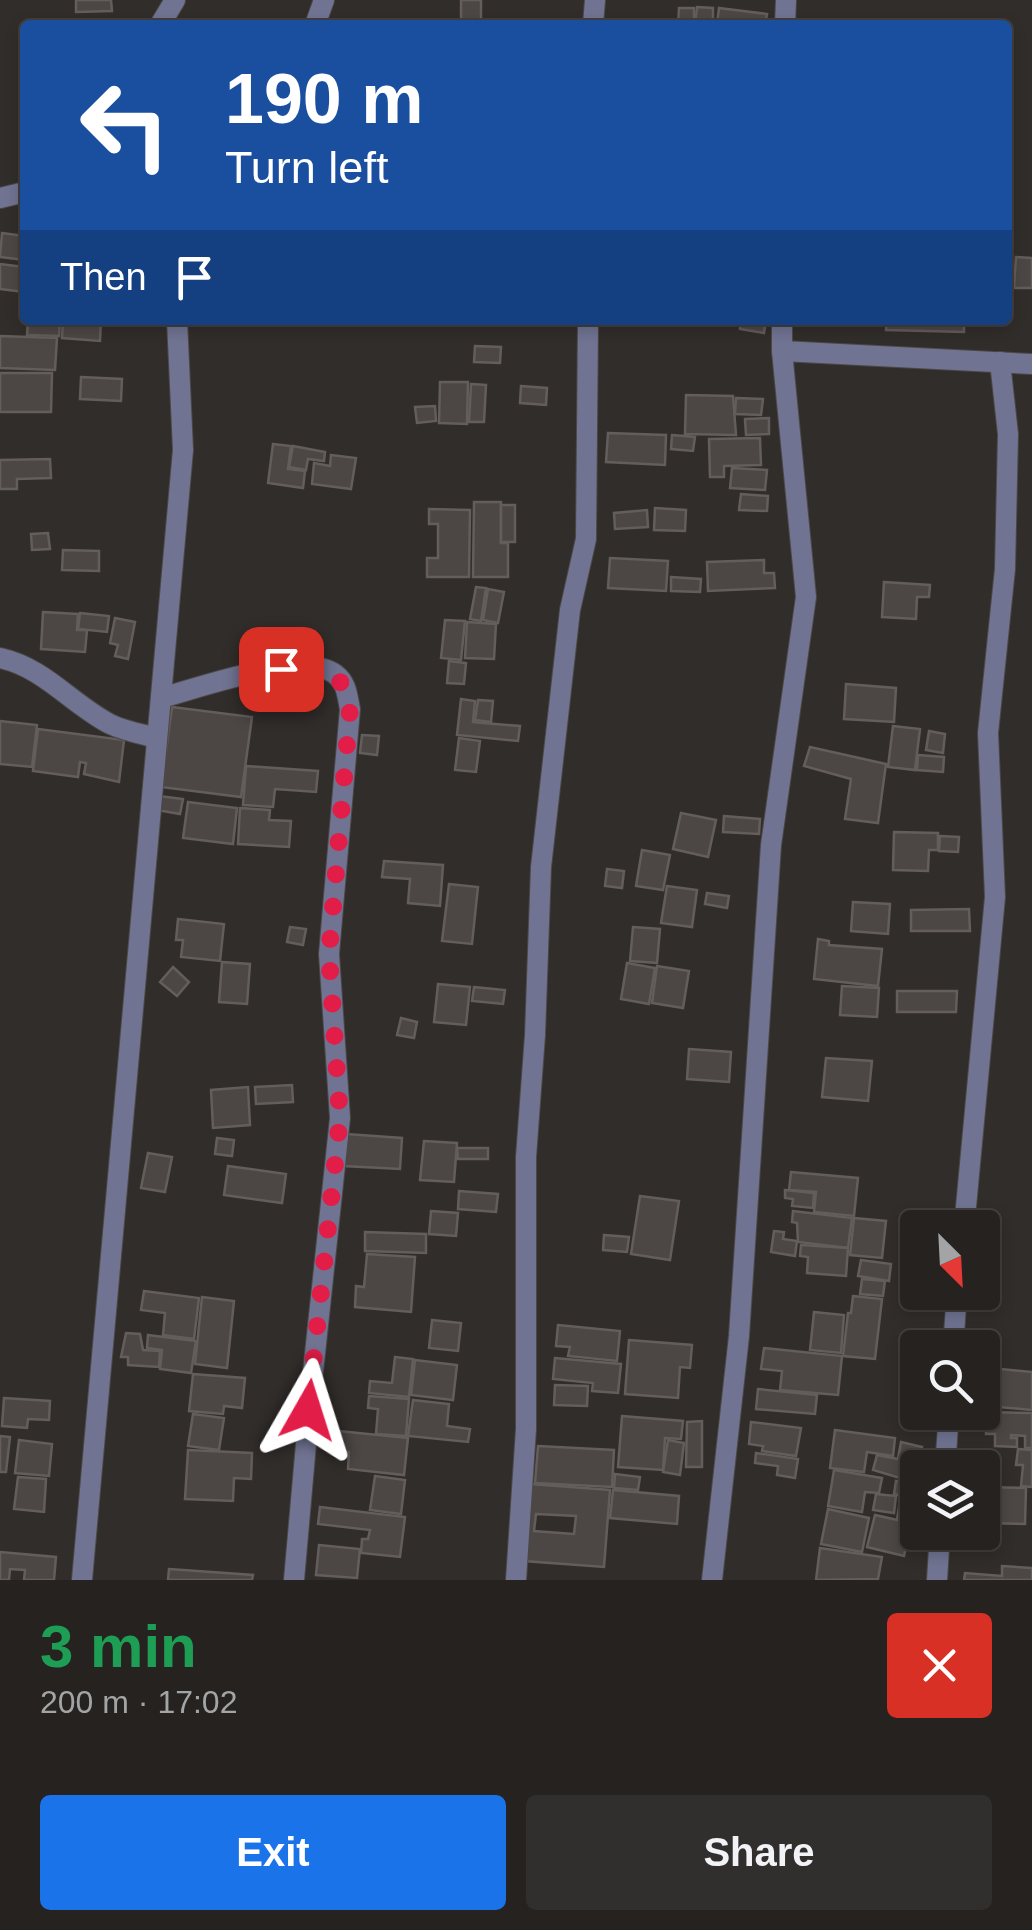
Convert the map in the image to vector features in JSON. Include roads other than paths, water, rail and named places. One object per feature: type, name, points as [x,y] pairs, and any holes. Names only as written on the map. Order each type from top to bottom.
[{"type":"street","points":[[82,1580],[183,450],[177,325]]},
{"type":"street","points":[[516,1580],[526,1429],[526,1156],[540,867],[570,610],[586,539],[588,325]]},
{"type":"street","points":[[712,1580],[739,1336],[771,845],[806,597],[782,325]]},
{"type":"street","points":[[782,351],[1032,364]]},
{"type":"street","points":[[966,1210],[996,896],[988,733],[1005,569],[1008,434],[1000,362]]},
{"type":"street","points":[[0,658],[22,663],[44,675],[73,701],[113,726],[156,738]]},
{"type":"street","points":[[161,698],[251,674],[310,664],[334,673],[345,685],[350,709],[329,954],[340,1118],[294,1580]]},
{"type":"street","points":[[937,1580],[939,1550]]}]
